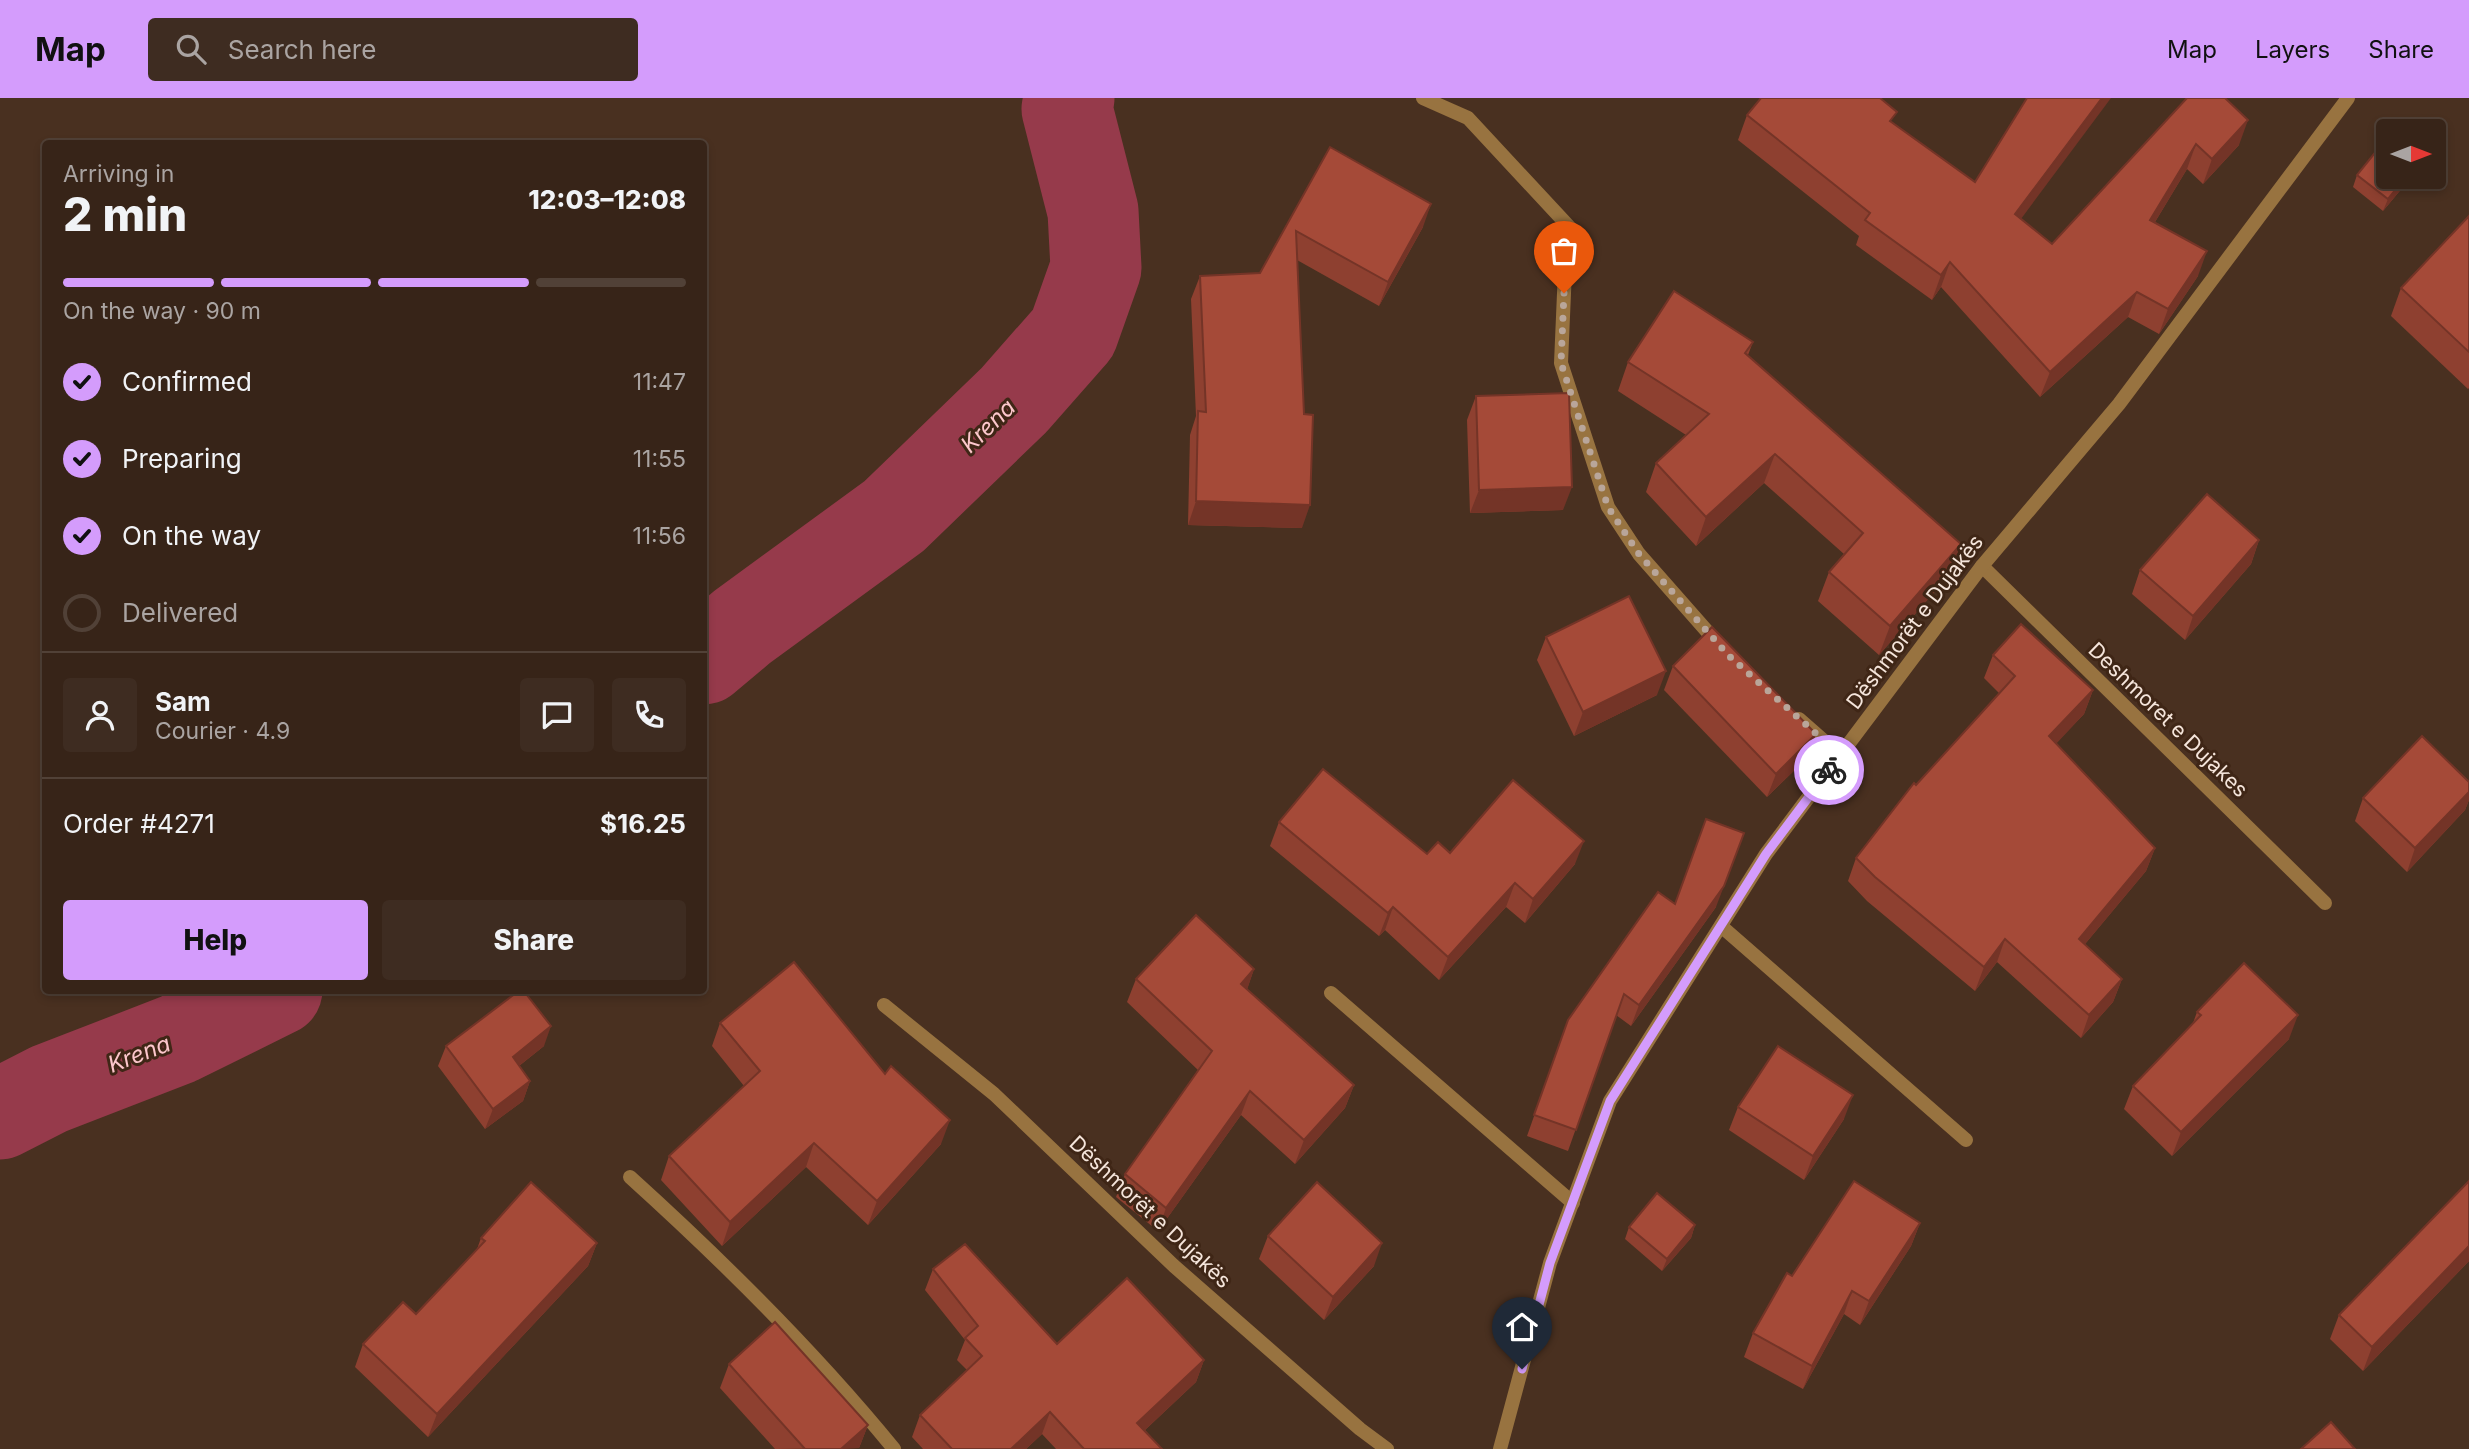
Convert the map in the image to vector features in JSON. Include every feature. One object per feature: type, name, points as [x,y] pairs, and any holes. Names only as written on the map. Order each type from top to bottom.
[{"type":"street","points":[[1423,98],[1468,118],[1573,231],[1565,270],[1561,363],[1608,507],[1639,554],[1728,655]]},
{"type":"street","name":"Dëshmorët e Dujakës","points":[[1500,1449],[1550,1263],[1610,1101],[1766,854],[1982,566],[2119,404],[2348,98]]},
{"type":"street","name":"Deshmoret e Dujakes","points":[[1982,566],[2325,903]]},
{"type":"street","points":[[1789,710],[1840,755]]},
{"type":"street","points":[[1721,926],[1966,1140]]},
{"type":"street","points":[[1331,993],[1573,1203]]},
{"type":"street","name":"Dëshmorët e Dujakës","points":[[884,1005],[994,1094],[1174,1266],[1360,1429],[1387,1449]]},
{"type":"street","points":[[629,1177],[720,1258],[854,1400],[894,1449]]},
{"type":"building","points":[[1761,98],[1880,98],[1897,112],[1890,121],[1975,182],[2027,98],[2102,98],[2015,214],[2052,244],[2187,98],[2225,98],[2248,120],[2212,159],[2196,144],[2150,220],[2207,251],[2168,309],[2137,292],[2050,372],[1950,262],[1941,275],[1865,220],[1870,213],[1747,115]]},
{"type":"building","points":[[1330,147],[1431,204],[1388,282],[1296,231],[1304,414],[1313,415],[1310,505],[1196,501],[1198,411],[1206,412],[1200,276],[1260,273]]},
{"type":"building","points":[[2376,151],[2376,189],[2396,189],[2388,199],[2357,175]]},
{"type":"building","points":[[2469,216],[2469,352],[2401,288]]},
{"type":"building","points":[[1674,291],[1753,342],[1745,353],[1961,544],[1890,626],[1829,572],[1863,533],[1775,454],[1706,517],[1656,463],[1709,414],[1628,362]]},
{"type":"building","points":[[1569,393],[1572,487],[1479,490],[1476,396]]},
{"type":"building","points":[[2207,494],[2259,540],[2193,616],[2140,570]]},
{"type":"building","points":[[1629,596],[1666,671],[1583,712],[1546,637]]},
{"type":"building","points":[[2021,624],[2093,690],[2049,736],[2155,848],[2079,939],[2122,979],[2089,1015],[2005,939],[1984,967],[1875,877],[1856,858],[1914,783],[1916,785],[2015,676],[1993,655]]},
{"type":"building","points":[[1712,627],[1816,734],[1776,774],[1673,666]]},
{"type":"building","points":[[2422,736],[2469,782],[2469,792],[2415,848],[2363,798]]},
{"type":"building","points":[[1323,769],[1427,854],[1438,842],[1450,853],[1513,780],[1584,841],[1533,899],[1515,883],[1448,957],[1393,907],[1388,913],[1279,822]]},
{"type":"building","points":[[1706,819],[1744,833],[1724,886],[1639,1005],[1624,994],[1576,1130],[1534,1115],[1568,1020],[1658,892],[1675,904]]},
{"type":"building","points":[[1196,915],[1254,969],[1241,984],[1354,1085],[1304,1140],[1250,1091],[1166,1208],[1125,1174],[1212,1051],[1136,979]]},
{"type":"building","points":[[794,962],[885,1074],[891,1066],[950,1120],[877,1201],[814,1143],[730,1222],[669,1156],[760,1071],[720,1023]]},
{"type":"building","points":[[2244,963],[2298,1015],[2181,1132],[2133,1086],[2201,1015],[2197,1012]]},
{"type":"building","points":[[515,994],[526,994],[551,1026],[513,1057],[530,1081],[493,1109],[446,1046]]},
{"type":"building","points":[[1778,1046],[1853,1095],[1813,1156],[1738,1107]]},
{"type":"building","points":[[1854,1181],[1920,1223],[1869,1301],[1852,1291],[1812,1366],[1753,1333],[1787,1273],[1792,1276]]},
{"type":"building","points":[[2469,1181],[2469,1246],[2372,1347],[2339,1315]]},
{"type":"building","points":[[531,1182],[597,1243],[437,1414],[363,1344],[403,1302],[416,1314],[485,1241],[481,1238]]},
{"type":"building","points":[[1317,1182],[1382,1243],[1333,1297],[1268,1236]]},
{"type":"building","points":[[1657,1193],[1695,1225],[1667,1259],[1629,1227]]},
{"type":"building","points":[[965,1244],[1057,1344],[1127,1278],[1204,1360],[1137,1423],[1162,1449],[1084,1449],[1050,1412],[1011,1449],[952,1449],[920,1415],[982,1356],[965,1338],[978,1326],[933,1269]]},
{"type":"building","points":[[775,1322],[868,1425],[841,1449],[805,1449],[729,1364]]},
{"type":"building","points":[[2331,1422],[2355,1449],[2301,1449]]},
{"type":"waterway","name":"Krena","points":[[707,656],[742,627],[894,516],[1014,400],[1073,333],[1096,268],[1093,211],[1067,109],[1069,98]]},
{"type":"waterway","name":"Krena","points":[[0,1114],[49,1089],[178,1039],[269,994]]},
{"type":"way so far","points":[[1564,293],[1561,363],[1608,507],[1639,554],[1728,655],[1840,755],[1829,770]]},
{"type":"route","points":[[1522,1369],[1550,1263],[1610,1101],[1766,854],[1829,770]]}]
